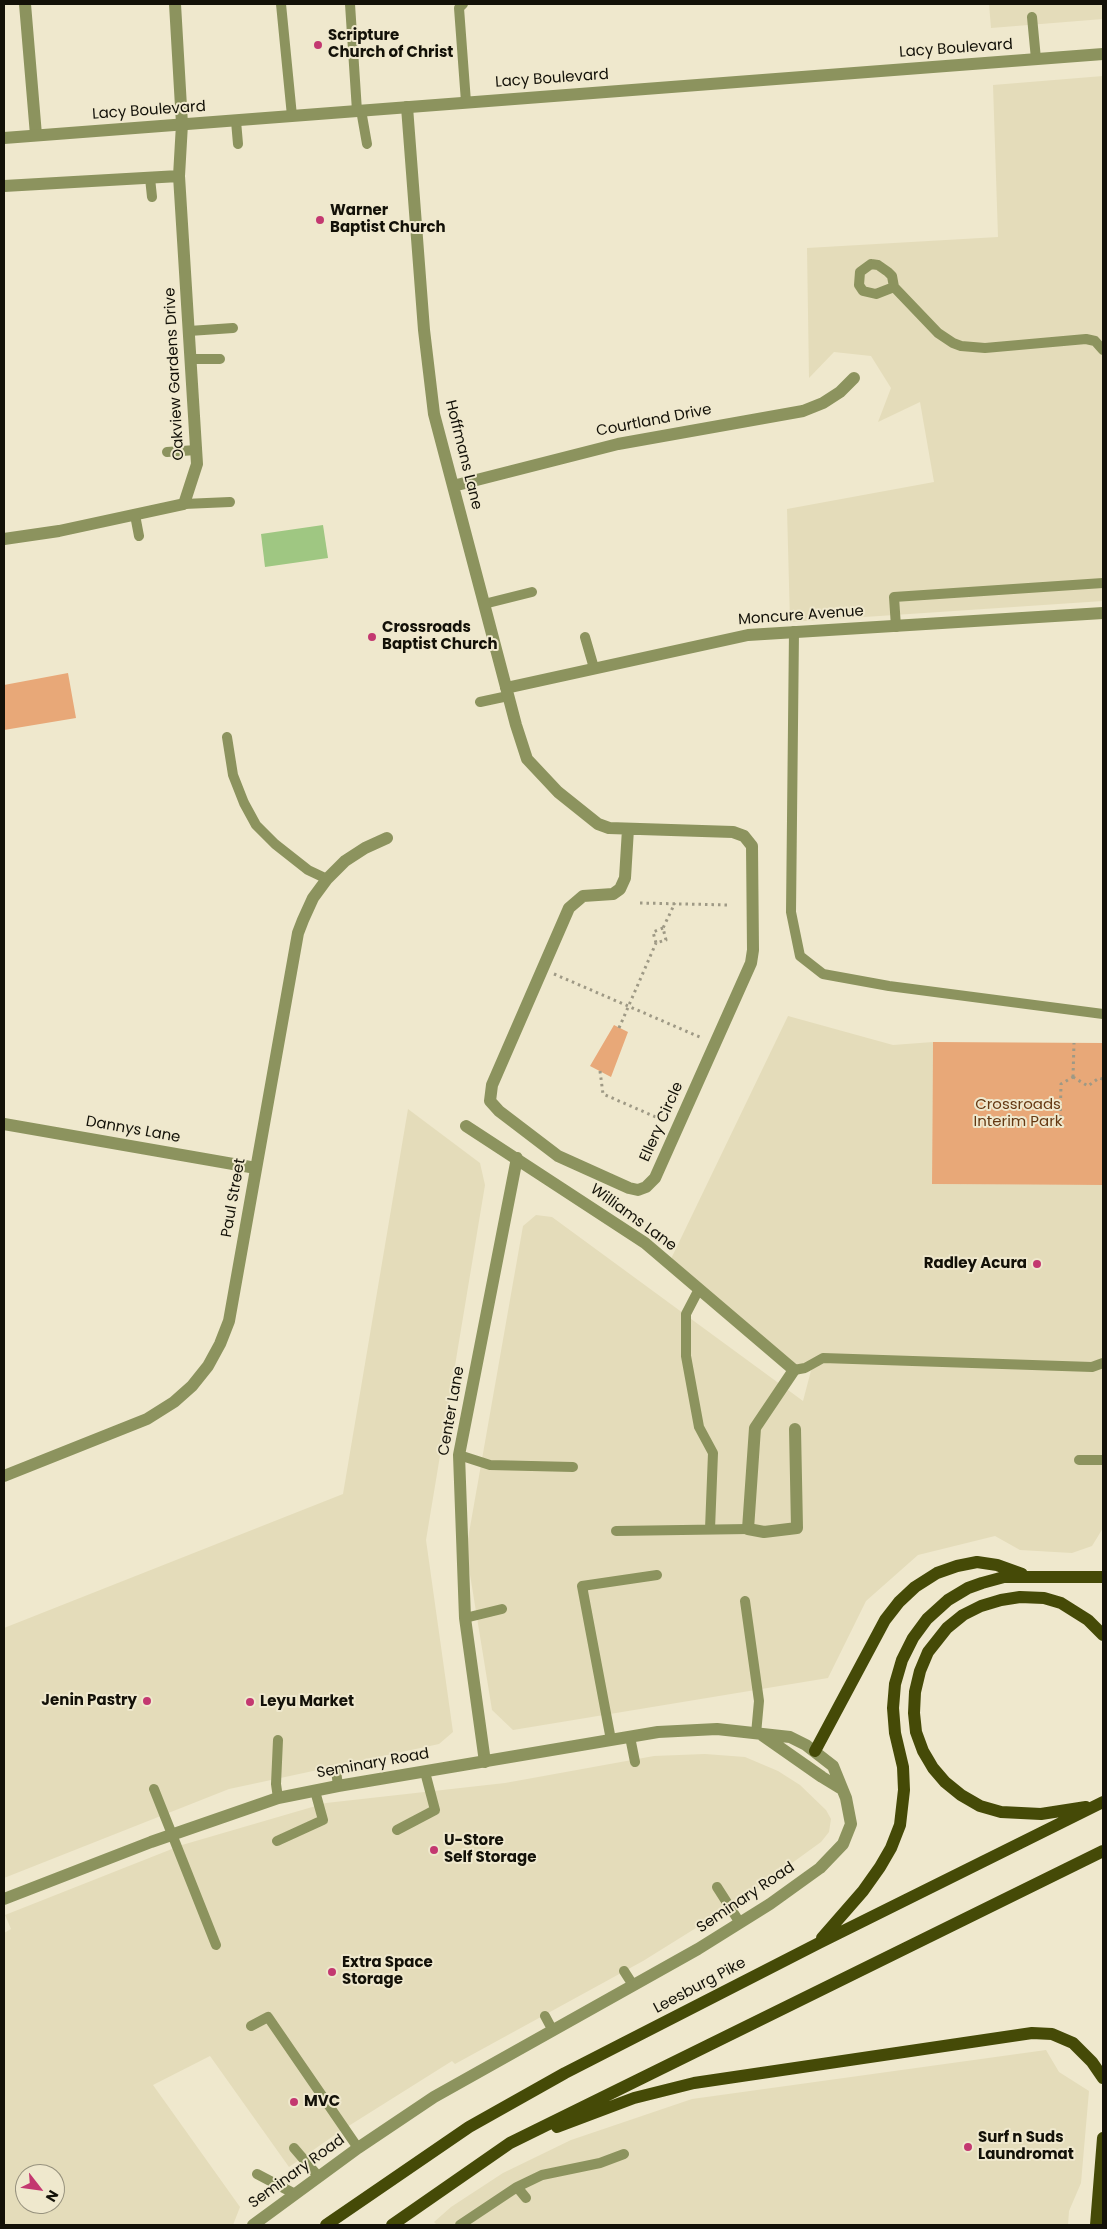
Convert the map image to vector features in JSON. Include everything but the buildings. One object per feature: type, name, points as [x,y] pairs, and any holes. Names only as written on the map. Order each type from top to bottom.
[{"type":"main road","points":[[815,1751],[885,1620],[899,1602],[915,1587],[938,1572],[977,1562],[997,1565],[1029,1576]]},
{"type":"main road","points":[[819,1943],[880,1867],[891,1848],[900,1825],[904,1790],[903,1767],[895,1733],[893,1708],[895,1684],[912,1638],[927,1619],[948,1600],[968,1588],[1004,1578],[1029,1576],[1103,1577]]},
{"type":"main road","points":[[1101,1804],[1041,1814],[1001,1812],[980,1806],[961,1795],[945,1782],[933,1768],[923,1751],[916,1732],[914,1713],[915,1692],[920,1671],[928,1652],[947,1628],[963,1615],[981,1606],[1020,1597],[1044,1598],[1061,1603],[1080,1614],[1103,1634]]},
{"type":"main road","name":"Leesburg Pike","points":[[326,2225],[469,2127],[573,2069],[819,1943],[1101,1804]]},
{"type":"main road","points":[[392,2225],[510,2143],[1103,1851]]},
{"type":"main road","points":[[510,2143],[584,2118],[634,2098],[694,2083],[1032,2033],[1052,2034],[1073,2043],[1092,2062],[1103,2078]]},
{"type":"main road","points":[[1096,2225],[1103,2138]]},
{"type":"street","points":[[24,4],[36,135]]},
{"type":"street","name":"Oakview Gardens Drive","points":[[175,4],[182,124],[179,176],[197,464],[184,504]]},
{"type":"street","name":"Lacy Boulevard","points":[[4,138],[1103,54]]},
{"type":"street","name":"Hoffmans Lane","points":[[407,107],[424,330],[434,414],[507,692],[527,759],[558,792]]},
{"type":"street","points":[[4,186],[179,176]]},
{"type":"street","name":"Courtland Drive","points":[[453,486],[618,444],[803,410],[823,403],[840,392],[854,378]]},
{"type":"street","points":[[4,539],[59,531],[184,504]]},
{"type":"street","name":"Moncure Avenue","points":[[507,692],[594,668],[732,638],[794,631],[1103,613]]},
{"type":"street","name":"Ellery Circle","points":[[558,792],[598,824],[609,828],[733,832],[744,836],[752,846],[753,950],[751,963],[655,1178],[646,1187],[638,1190],[629,1188],[558,1156],[490,1101],[492,1085],[569,908],[582,896],[613,894],[620,889],[625,878],[628,829]]},
{"type":"street","name":"Paul Street","points":[[4,1476],[147,1419],[174,1402],[192,1386],[208,1366],[220,1344],[229,1320],[298,934],[313,898],[327,879],[345,861],[365,848],[387,838]]},
{"type":"street","name":"Dannys Lane","points":[[4,1124],[256,1168]]},
{"type":"street","name":"Williams Lane","points":[[466,1126],[645,1243],[794,1370]]},
{"type":"street","name":"Center Lane","points":[[486,1762],[465,1618],[459,1455],[517,1158]]},
{"type":"street","points":[[794,1370],[755,1428],[748,1529],[764,1532],[797,1528],[795,1429]]},
{"type":"street","name":"Seminary Road","points":[[4,1899],[172,1834],[278,1798],[314,1790],[658,1732],[716,1728],[759,1735],[790,1737],[815,1751],[833,1766],[850,1813],[848,1835],[843,1844],[820,1868],[740,1923],[434,2097],[318,2176],[253,2225]]},
{"type":"street","name":"Seminary Road","points":[[759,1735],[840,1788]]},
{"type":"lane","points":[[281,4],[292,116]]},
{"type":"lane","points":[[350,4],[359,110],[367,144]]},
{"type":"lane","points":[[463,4],[459,8],[466,102]]},
{"type":"lane","points":[[1032,17],[1036,59]]},
{"type":"lane","points":[[236,121],[238,144]]},
{"type":"lane","points":[[150,178],[152,197]]},
{"type":"lane","points":[[894,287],[938,333],[961,346],[995,348],[1086,339],[1095,341],[1103,350]]},
{"type":"lane","points":[[189,331],[233,328]]},
{"type":"lane","points":[[191,359],[220,360]]},
{"type":"lane","points":[[167,452],[196,450]]},
{"type":"lane","points":[[184,504],[230,502]]},
{"type":"lane","points":[[135,515],[138,536]]},
{"type":"lane","points":[[896,626],[894,597],[1103,583]]},
{"type":"lane","points":[[484,604],[532,592]]},
{"type":"lane","points":[[794,631],[791,912],[800,956],[823,974],[890,986],[1103,1014]]},
{"type":"lane","points":[[585,637],[594,668]]},
{"type":"lane","points":[[480,702],[507,692]]},
{"type":"lane","points":[[227,737],[233,775],[244,803],[256,824],[275,844],[308,870],[327,879]]},
{"type":"lane","points":[[699,1289],[686,1314],[686,1356],[699,1427],[713,1452],[710,1530]]},
{"type":"lane","points":[[794,1370],[805,1368],[823,1358],[1092,1367],[1103,1363]]},
{"type":"lane","points":[[459,1455],[490,1465],[573,1467]]},
{"type":"lane","points":[[1079,1460],[1103,1460]]},
{"type":"lane","points":[[616,1531],[748,1529]]},
{"type":"lane","points":[[611,1740],[582,1586],[656,1575]]},
{"type":"lane","points":[[745,1602],[759,1701],[759,1735]]},
{"type":"lane","points":[[465,1618],[502,1609]]},
{"type":"lane","points":[[630,1737],[635,1762]]},
{"type":"lane","points":[[278,1740],[276,1784],[278,1798]]},
{"type":"lane","points":[[336,1770],[338,1786]]},
{"type":"lane","points":[[398,1830],[435,1810],[425,1772]]},
{"type":"lane","points":[[154,1790],[216,1945]]},
{"type":"lane","points":[[276,1841],[323,1820],[314,1790]]},
{"type":"lane","points":[[718,1887],[740,1923]]},
{"type":"lane","points":[[624,1971],[633,1985]]},
{"type":"lane","points":[[545,2016],[552,2030]]},
{"type":"lane","points":[[251,2026],[268,2017],[358,2148]]},
{"type":"lane","points":[[294,2148],[318,2176]]},
{"type":"lane","points":[[460,2225],[517,2187],[542,2175],[600,2163],[624,2154]]},
{"type":"lane","points":[[257,2174],[294,2194]]},
{"type":"lane","points":[[517,2187],[526,2198]]},
{"type":"path","points":[[656,943],[666,940],[663,928],[675,903]]},
{"type":"path","points":[[640,904],[729,905]]},
{"type":"path","points":[[619,1028],[656,943],[653,932],[663,928]]},
{"type":"path","points":[[554,974],[702,1038]]},
{"type":"path","points":[[1073,1077],[1074,1043]]},
{"type":"path","points":[[600,1071],[602,1094],[666,1122]]},
{"type":"path","points":[[1073,1077],[1088,1086],[1100,1078],[1103,1079]]},
{"type":"path","points":[[1060,1124],[1061,1084],[1073,1077]]},
{"type":"shaded area","points":[[989,4],[1103,4],[1103,19],[991,28]]},
{"type":"shaded area","points":[[1103,76],[1103,601],[790,622],[787,509],[934,482],[920,402],[878,422],[891,388],[871,356],[834,352],[809,378],[807,248],[998,237],[993,85]]},
{"type":"shaded area","points":[[323,525],[328,558],[265,567],[261,534]]},
{"type":"shaded area","points":[[788,1016],[893,1045],[933,1042],[932,1184],[1103,1185],[1103,1528],[1092,1546],[1072,1553],[1020,1550],[995,1536],[918,1555],[866,1601],[828,1678],[513,1730],[492,1710],[466,1550],[523,1226],[536,1215],[552,1217],[803,1401],[813,1363],[794,1370],[669,1263]]},
{"type":"shaded area","points":[[408,1109],[480,1163],[485,1185],[426,1540],[453,1732],[439,1744],[229,1789],[4,1878],[4,1628],[343,1494]]},
{"type":"shaded area","points":[[705,1754],[745,1757],[778,1771],[800,1785],[826,1810],[831,1819],[829,1832],[821,1842],[741,1900],[643,1961],[455,2064],[452,2061],[339,2132],[289,2167],[210,2056],[153,2085],[240,2207],[233,2225],[4,2225],[4,1933],[11,1929],[5,1915],[182,1845],[326,1803],[505,1783],[654,1756]]},
{"type":"shaded area","points":[[1046,2050],[1059,2072],[1089,2091],[1081,2183],[1069,2211],[1068,2225],[437,2225],[434,2222],[451,2207],[503,2173],[571,2140],[692,2099]]},
{"type":"green space","points":[[68,673],[76,718],[4,730],[4,685]]},
{"type":"green space","points":[[614,1025],[628,1032],[611,1077],[590,1066]]},
{"type":"green space","name":"Crossroads Interim Park","points":[[933,1042],[1103,1043],[1103,1185],[932,1184]]},
{"type":"place","name":"Scripture Church of Christ","points":[[318,45]]},
{"type":"place","name":"Warner Baptist Church","points":[[320,220]]},
{"type":"place","name":"Crossroads Baptist Church","points":[[372,637]]},
{"type":"place","name":"Radley Acura","points":[[1037,1264]]},
{"type":"place","name":"Jenin Pastry","points":[[147,1701]]},
{"type":"place","name":"Leyu Market","points":[[250,1702]]},
{"type":"place","name":"U-Store Self Storage","points":[[434,1850]]},
{"type":"place","name":"Extra Space Storage","points":[[332,1972]]},
{"type":"place","name":"MVC","points":[[294,2102]]},
{"type":"place","name":"Surf n Suds Laundromat","points":[[968,2147]]}]
